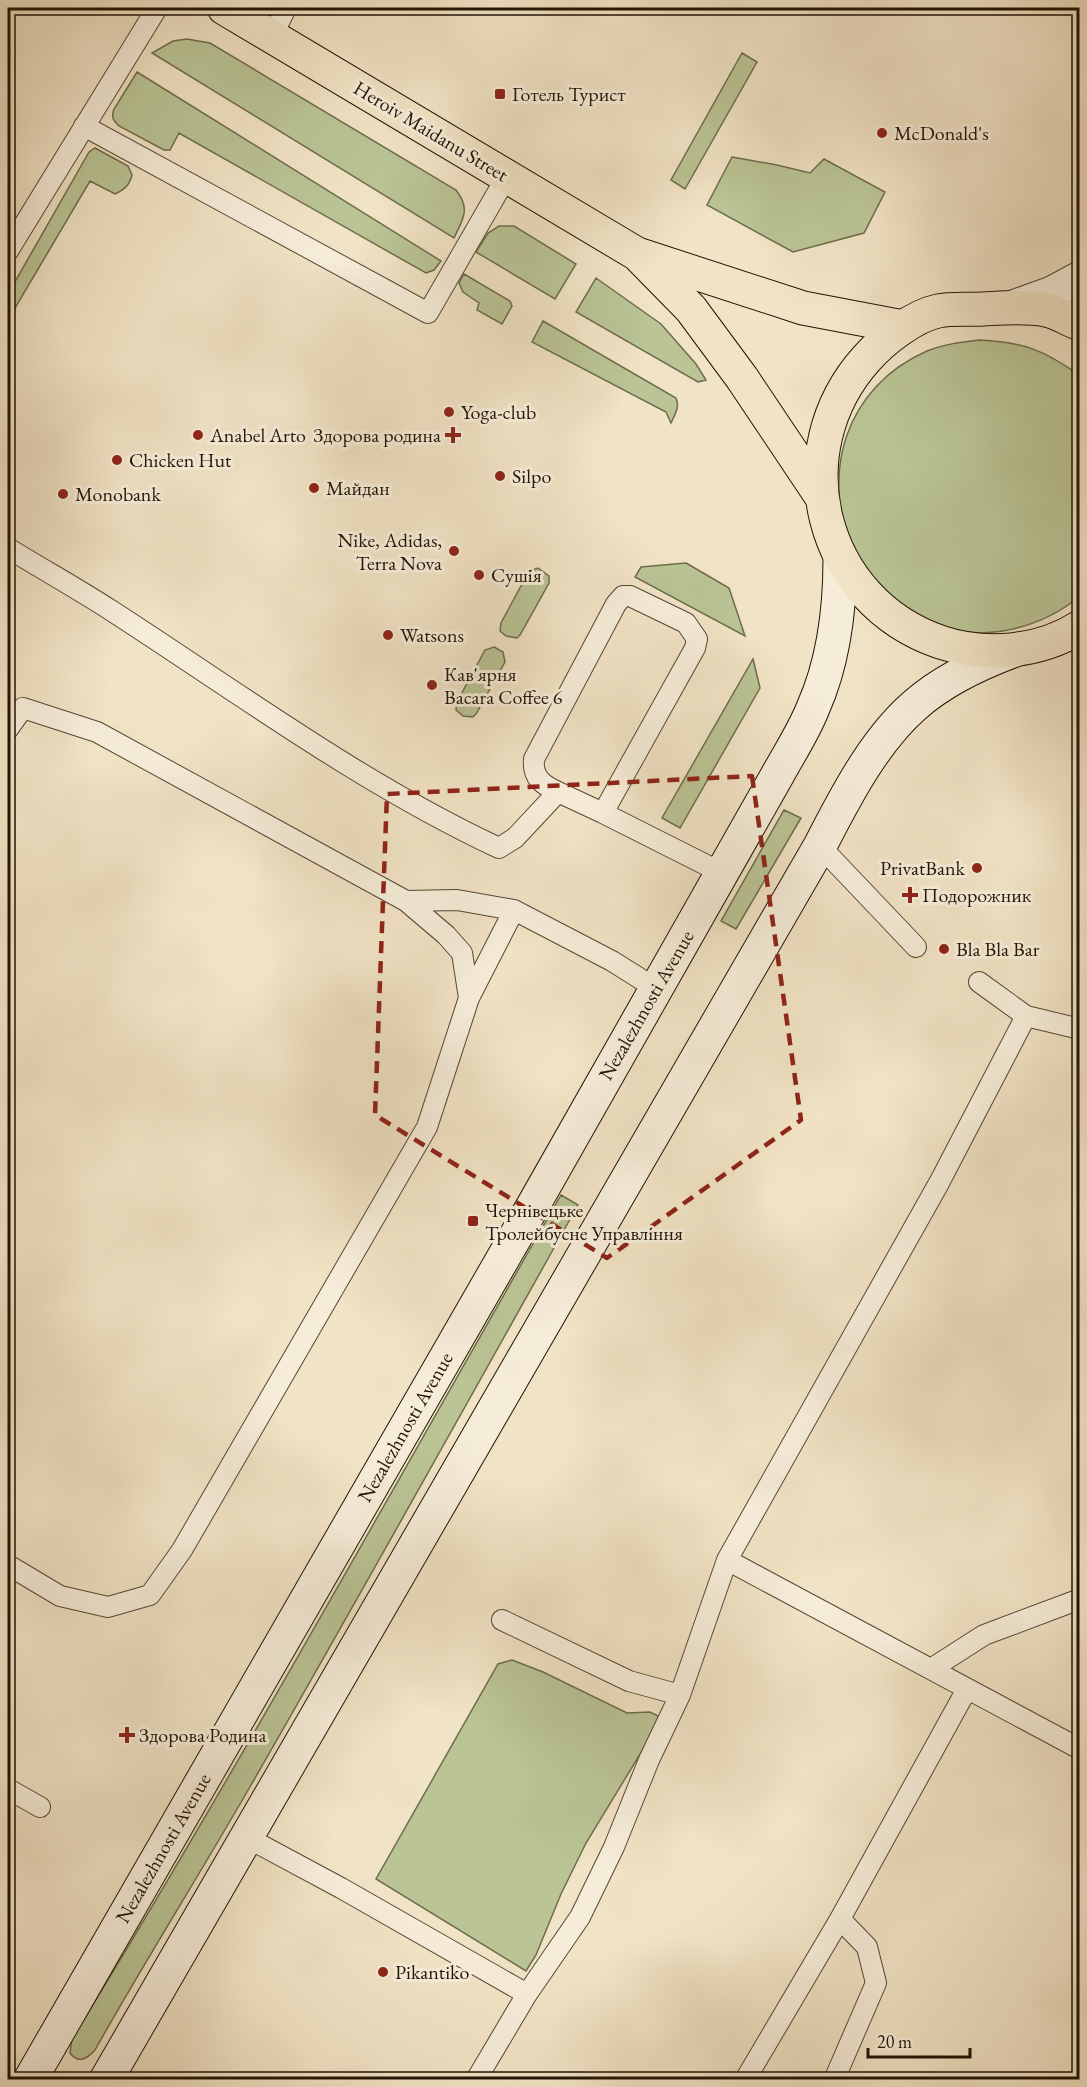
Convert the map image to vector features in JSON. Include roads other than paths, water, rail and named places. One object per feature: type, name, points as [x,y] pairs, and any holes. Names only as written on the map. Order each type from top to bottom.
[{"type":"main road","name":"Heroiv Maidanu Street","points":[[224,8],[637,254]]},
{"type":"main road","points":[[637,254],[803,308],[903,327]]},
{"type":"main road","points":[[637,254],[692,309],[742,378],[821,496]]},
{"type":"main road","points":[[1013,307],[1052,293],[1080,278]]},
{"type":"main road","points":[[1080,324],[1048,310],[1013,307],[937,311],[903,327],[877,347],[862,363],[838,400],[826,431],[820,464],[821,496],[827,529],[840,559],[869,599],[894,620],[923,636],[954,646],[986,651],[1018,650],[1065,642],[1068,635],[1080,627]]},
{"type":"main road","name":"Nezalezhnosti Avenue","points":[[30,2079],[507,1251],[813,709],[825,676],[836,627],[840,559]]},
{"type":"main road","points":[[106,2079],[820,846],[838,810],[873,755],[895,726],[915,705],[947,683],[989,660],[1018,650]]},
{"type":"lane","points":[[8,251],[157,8]]},
{"type":"lane","points":[[272,36],[286,8]]},
{"type":"lane","points":[[84,126],[428,314],[507,176]]},
{"type":"lane","points":[[8,548],[111,610],[325,752],[471,835],[499,848],[515,838],[558,792]]},
{"type":"lane","points":[[603,813],[695,648],[697,639],[686,623],[630,596],[623,596],[616,604],[534,759],[534,773],[542,784],[722,873]]},
{"type":"lane","points":[[8,729],[23,708],[97,732],[406,901],[446,935],[462,953],[469,998]]},
{"type":"lane","points":[[820,846],[916,947]]},
{"type":"lane","points":[[406,901],[457,900],[514,910],[612,961],[656,988]]},
{"type":"lane","points":[[8,1565],[60,1596],[108,1607],[150,1595],[182,1550],[427,1127],[469,998],[514,910]]},
{"type":"lane","points":[[979,982],[1026,1016],[1080,1029]]},
{"type":"lane","points":[[476,2079],[528,1994],[580,1917],[614,1847],[648,1760],[680,1695],[727,1560],[939,1183],[1026,1016]]},
{"type":"lane","points":[[727,1560],[1080,1749]]},
{"type":"lane","points":[[931,1669],[984,1635],[1080,1599]]},
{"type":"lane","points":[[502,1620],[629,1681],[680,1695]]},
{"type":"lane","points":[[745,2079],[840,1919],[967,1689]]},
{"type":"lane","points":[[8,1789],[40,1807]]},
{"type":"lane","points":[[246,1837],[528,1994]]},
{"type":"lane","points":[[834,2079],[876,1983],[867,1947],[840,1919]]},
{"type":"place","name":"Готель Турист","points":[[500,94]]},
{"type":"place","name":"McDonald's","points":[[882,133]]},
{"type":"place","name":"Yoga-club","points":[[449,412]]},
{"type":"place","name":"Anabel Arto","points":[[198,435]]},
{"type":"place","name":"Здорова родина","points":[[453,435]]},
{"type":"place","name":"Chicken Hut","points":[[117,460]]},
{"type":"place","name":"Silpo","points":[[500,476]]},
{"type":"place","name":"Майдан","points":[[314,488]]},
{"type":"place","name":"Monobank","points":[[63,494]]},
{"type":"place","name":"Nike, Adidas, Terra Nova","points":[[454,551]]},
{"type":"place","name":"Сушія","points":[[479,575]]},
{"type":"place","name":"Watsons","points":[[388,635]]},
{"type":"place","name":"Кав'ярня Bacara Coffee 6","points":[[432,685]]},
{"type":"place","name":"PrivatBank","points":[[977,868]]},
{"type":"place","name":"Подорожник","points":[[910,895]]},
{"type":"place","name":"Bla Bla Bar","points":[[944,949]]},
{"type":"place","name":"Чернівецьке Тролейбусне Управління","points":[[473,1221]]},
{"type":"place","name":"Здорова Родина","points":[[127,1735]]},
{"type":"place","name":"Pikantiko","points":[[383,1972]]}]
